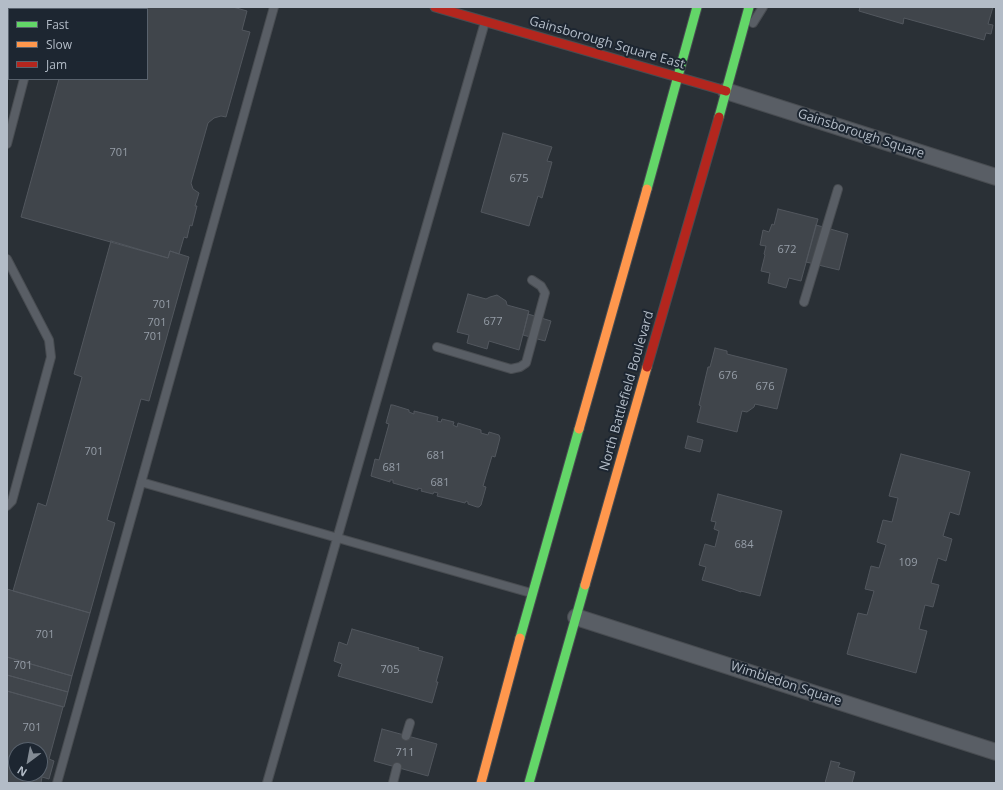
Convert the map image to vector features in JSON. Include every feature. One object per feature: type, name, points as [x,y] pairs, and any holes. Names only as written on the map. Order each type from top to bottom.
[{"type":"main road","name":"Gainsborough Square East","points":[[435,7],[726,90]]},
{"type":"main road","points":[[481,783],[532,594],[697,7]]},
{"type":"main road","name":"North Battlefield Boulevard","points":[[529,783],[749,7]]},
{"type":"street","name":"Gainsborough Square","points":[[726,90],[996,177]]},
{"type":"street","name":"Wimbledon Square","points":[[576,617],[996,752]]},
{"type":"lane","points":[[57,783],[274,7]]},
{"type":"lane","points":[[739,46],[763,7]]},
{"type":"lane","points":[[268,783],[485,21]]},
{"type":"lane","points":[[7,144],[24,80]]},
{"type":"lane","points":[[804,302],[838,189]]},
{"type":"lane","points":[[7,259],[49,340],[51,357],[12,501],[7,506]]},
{"type":"lane","points":[[437,347],[510,369],[520,367],[526,363],[544,293],[541,286],[532,280]]},
{"type":"lane","points":[[141,482],[532,594]]},
{"type":"lane","points":[[406,736],[410,723]]},
{"type":"lane","points":[[393,783],[397,767]]},
{"type":"building","points":[[233,7],[247,11],[242,30],[250,32],[226,117],[221,116],[214,118],[208,123],[191,183],[193,189],[199,193],[195,206],[197,206],[192,226],[190,225],[187,238],[184,237],[179,254],[170,251],[168,258],[21,217],[59,80],[148,80],[148,8],[78,8]]},
{"type":"building","points":[[860,7],[993,7],[988,24],[993,25],[991,34],[986,33],[984,40],[904,18],[903,24],[859,11]]},
{"type":"building","points":[[503,133],[552,147],[547,161],[552,162],[542,198],[538,196],[529,226],[481,212]]},
{"type":"building","points":[[778,209],[818,219],[801,281],[789,278],[786,288],[768,283],[770,273],[761,271],[766,246],[760,245],[763,230],[769,232],[772,224],[774,225]]},
{"type":"building","points":[[816,225],[848,234],[839,270],[806,262]]},
{"type":"building","points":[[111,241],[168,258],[170,251],[189,257],[149,401],[141,399],[107,520],[115,523],[90,613],[13,591],[38,503],[46,506],[82,377],[74,374]]},
{"type":"building","points":[[468,294],[486,299],[497,295],[506,301],[507,305],[529,311],[519,350],[489,341],[487,349],[467,343],[469,335],[457,332]]},
{"type":"building","points":[[528,314],[551,321],[545,341],[523,335]]},
{"type":"building","points":[[715,348],[727,351],[727,354],[787,369],[777,409],[755,404],[754,407],[747,412],[742,411],[737,432],[697,422],[701,406],[699,405],[708,367],[710,367]]},
{"type":"building","points":[[391,405],[409,410],[409,412],[414,414],[414,411],[438,417],[437,421],[441,422],[442,419],[454,422],[453,425],[457,427],[458,423],[481,430],[481,433],[488,435],[489,432],[499,435],[500,438],[495,457],[492,456],[483,486],[486,487],[481,505],[479,507],[468,504],[466,501],[465,503],[437,496],[438,493],[434,492],[433,494],[421,491],[422,489],[418,488],[418,490],[393,483],[393,480],[390,480],[390,482],[371,476],[375,459],[379,460],[389,424],[386,423]]},
{"type":"building","points":[[688,436],[703,440],[700,452],[685,448]]},
{"type":"building","points":[[901,454],[970,472],[959,515],[950,512],[943,536],[952,539],[946,561],[938,558],[931,583],[939,585],[933,607],[925,605],[919,629],[927,631],[916,673],[847,654],[858,613],[867,615],[874,591],[865,589],[871,566],[879,568],[886,545],[877,542],[883,520],[892,522],[898,498],[889,496]]},
{"type":"building","points":[[718,494],[782,511],[760,596],[702,580],[706,567],[699,565],[705,544],[715,547],[719,531],[714,529],[716,522],[711,521]]},
{"type":"building","points":[[7,589],[90,613],[72,676],[7,657]]},
{"type":"building","points":[[352,629],[419,648],[418,650],[443,657],[432,703],[338,676],[342,664],[334,661],[339,642],[347,645]]},
{"type":"building","points":[[7,657],[72,676],[68,692],[7,675]]},
{"type":"building","points":[[7,675],[68,692],[64,707],[7,691]]},
{"type":"building","points":[[7,691],[63,707],[49,759],[54,761],[49,779],[48,742],[8,742],[8,782],[41,783],[7,783]]},
{"type":"building","points":[[382,729],[437,744],[428,776],[374,761]]},
{"type":"building","points":[[831,761],[840,763],[838,767],[855,772],[852,783],[825,783]]},
{"type":"traffic: fast","points":[[647,189],[697,7]]},
{"type":"traffic: fast","points":[[719,117],[749,7]]},
{"type":"traffic: fast","points":[[520,638],[579,429]]},
{"type":"traffic: fast","points":[[529,783],[585,585]]},
{"type":"traffic: slow","points":[[579,429],[647,189]]},
{"type":"traffic: slow","points":[[585,585],[647,367]]},
{"type":"traffic: slow","points":[[481,783],[520,638]]},
{"type":"traffic: jam","points":[[435,7],[726,91]]},
{"type":"traffic: jam","points":[[647,367],[719,117]]}]
